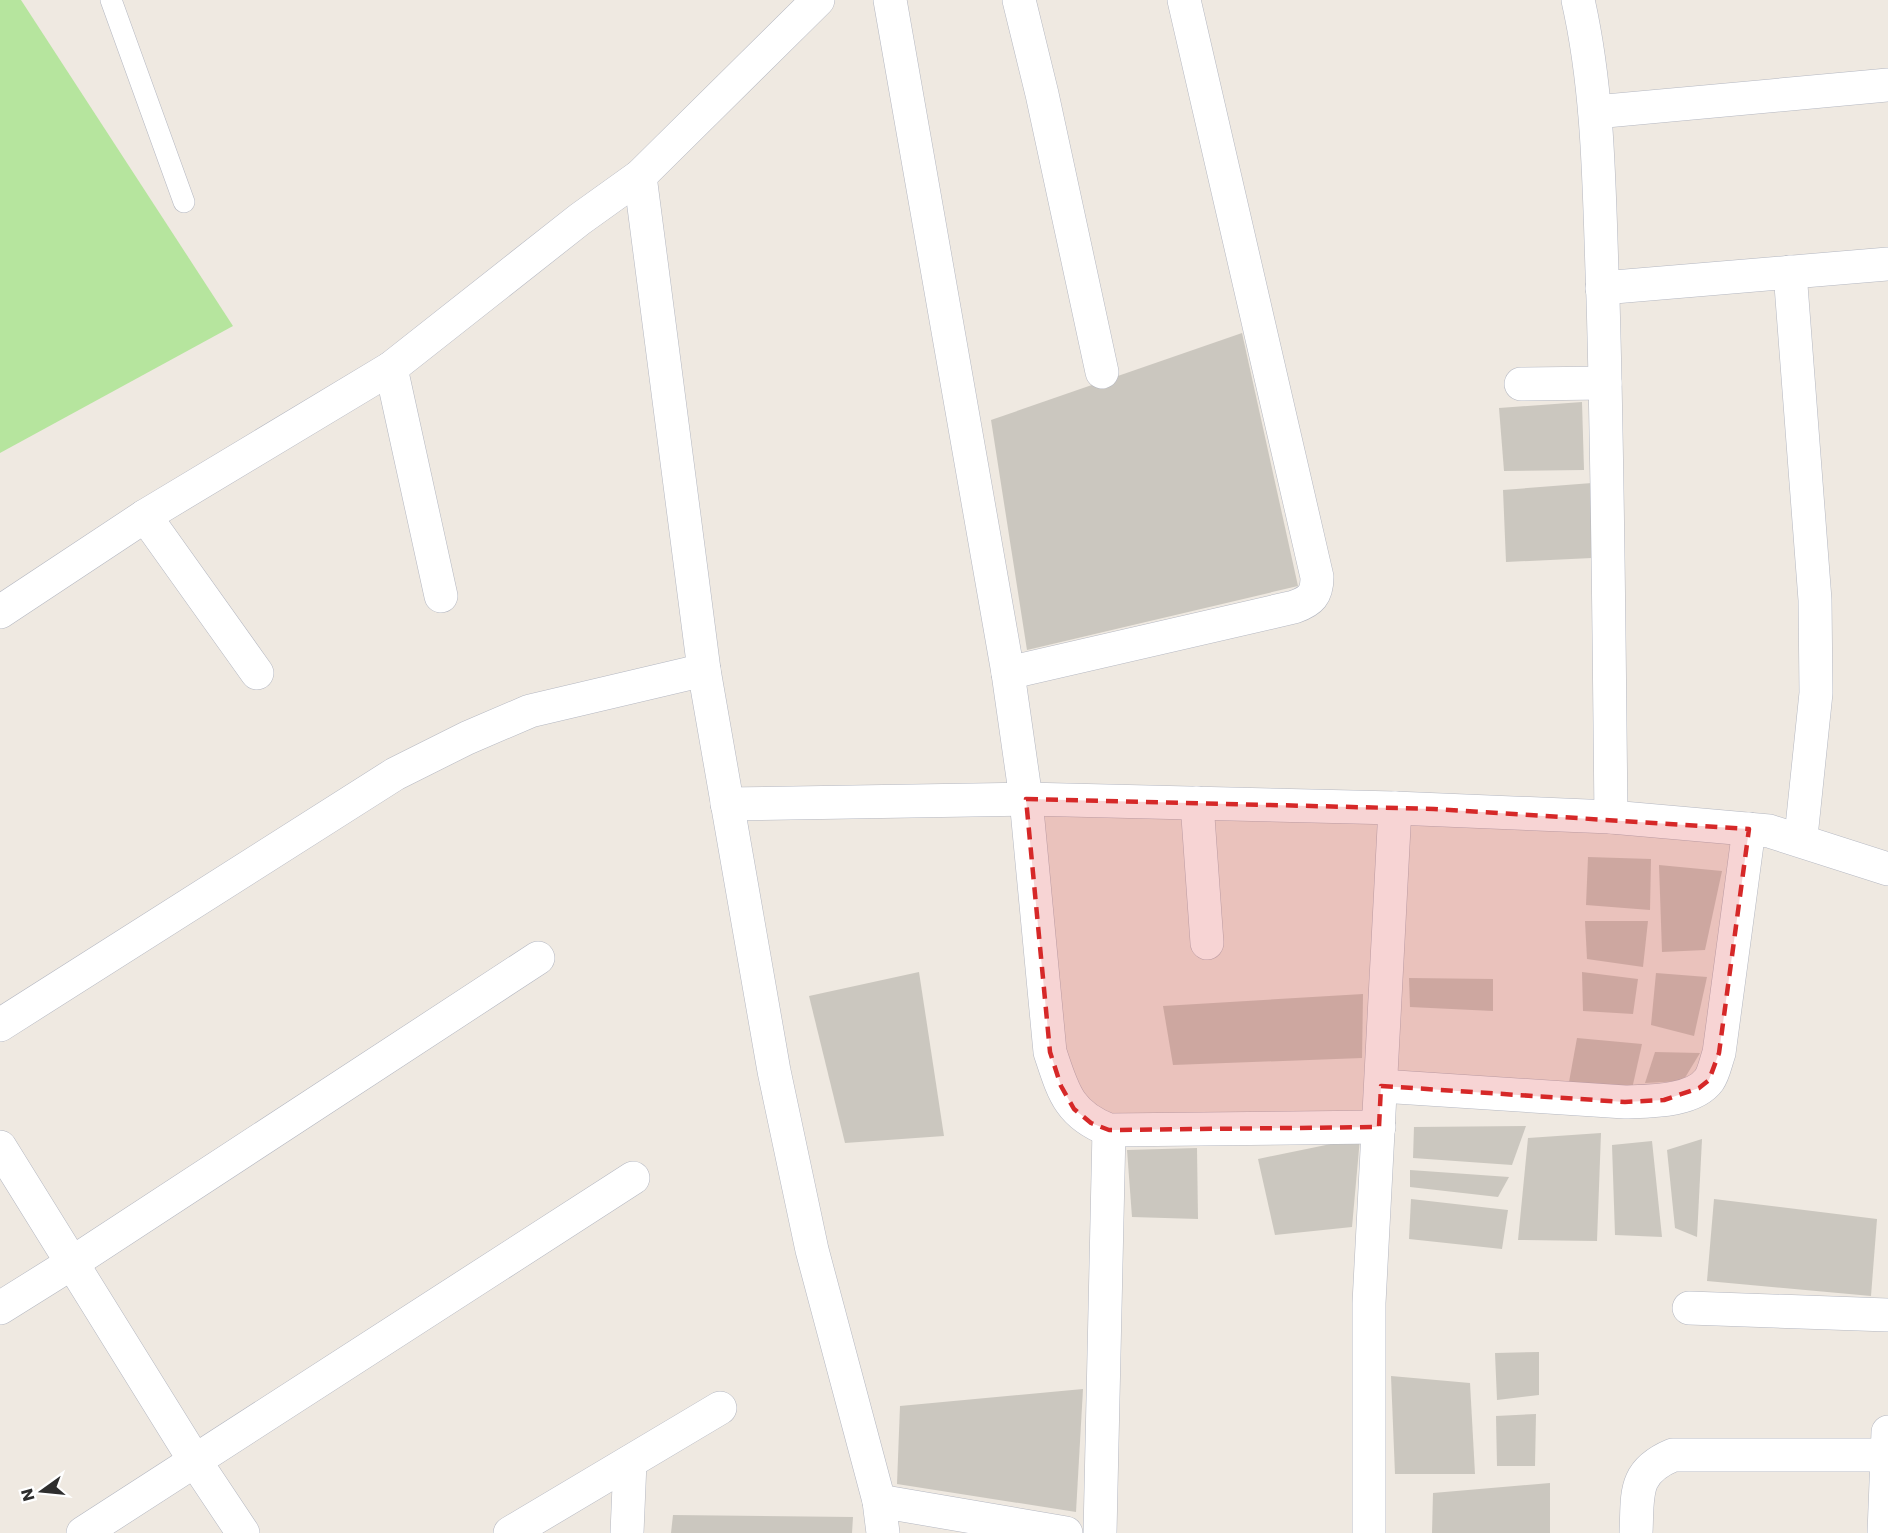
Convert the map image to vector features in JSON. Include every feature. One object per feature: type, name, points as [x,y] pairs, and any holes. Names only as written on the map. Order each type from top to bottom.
[{"type":"street","points":[[0,612],[145,516],[391,368],[580,219],[640,176],[818,0]]},
{"type":"street","points":[[890,0],[1008,673],[1026,799],[1050,1052],[1061,1086],[1074,1109],[1091,1123],[1109,1130],[1379,1126]]},
{"type":"street","points":[[1019,0],[1042,94],[1102,372]]},
{"type":"street","points":[[1008,673],[1294,607],[1306,603],[1314,596],[1317,585],[1184,0]]},
{"type":"street","points":[[1578,0],[1586,37],[1595,112],[1605,383],[1611,817]]},
{"type":"street","points":[[1595,112],[1888,86]]},
{"type":"street","points":[[640,176],[704,670],[774,1071],[807,1227],[879,1501],[883,1533]]},
{"type":"street","points":[[1602,288],[1888,264]]},
{"type":"street","points":[[1790,272],[1815,600],[1816,693],[1803,828]]},
{"type":"street","points":[[391,368],[441,597]]},
{"type":"street","points":[[1521,384],[1605,383]]},
{"type":"street","points":[[145,516],[257,673]]},
{"type":"street","points":[[0,1025],[395,774],[467,738],[530,711],[704,670]]},
{"type":"street","points":[[727,804],[1026,799],[1395,808],[1611,817],[1768,831],[1888,869]]},
{"type":"street","points":[[1197,803],[1207,943]]},
{"type":"street","points":[[1369,1533],[1369,1303],[1395,808]]},
{"type":"street","points":[[1381,1086],[1625,1102],[1664,1100],[1684,1096],[1699,1088],[1709,1080],[1719,1053],[1749,830]]},
{"type":"street","points":[[0,1308],[538,958]]},
{"type":"street","points":[[1100,1533],[1109,1130]]},
{"type":"street","points":[[0,1147],[195,1461],[243,1533]]},
{"type":"street","points":[[83,1533],[633,1178]]},
{"type":"street","points":[[1689,1308],[1888,1315]]},
{"type":"street","points":[[510,1533],[720,1408]]},
{"type":"street","points":[[1636,1533],[1639,1488],[1645,1473],[1657,1462],[1673,1455],[1888,1443],[1884,1533]]},
{"type":"street","points":[[627,1533],[630,1462]]},
{"type":"street","points":[[879,1501],[1066,1533]]},
{"type":"lane","points":[[111,0],[184,202]]},
{"type":"highlighted area","points":[[1026,799],[1434,809],[1749,829],[1719,1053],[1709,1080],[1699,1088],[1664,1100],[1625,1102],[1381,1086],[1379,1127],[1109,1130],[1091,1123],[1074,1109],[1061,1086],[1050,1052]]},
{"type":"green space","points":[[0,0],[21,0],[233,326],[0,453]]},
{"type":"building","points":[[1242,333],[1298,586],[1027,650],[991,420]]},
{"type":"building","points":[[1582,402],[1584,470],[1504,471],[1499,408]]},
{"type":"building","points":[[1592,483],[1592,558],[1506,562],[1503,490]]},
{"type":"building","points":[[1588,857],[1651,859],[1650,910],[1586,905]]},
{"type":"building","points":[[1659,865],[1722,871],[1705,950],[1662,952]]},
{"type":"building","points":[[1585,921],[1648,921],[1643,967],[1587,959]]},
{"type":"building","points":[[919,972],[944,1136],[845,1143],[809,996]]},
{"type":"building","points":[[1582,972],[1638,979],[1633,1014],[1583,1011]]},
{"type":"building","points":[[1656,973],[1707,977],[1694,1036],[1651,1025]]},
{"type":"building","points":[[1409,978],[1493,979],[1493,1011],[1410,1007]]},
{"type":"building","points":[[1363,994],[1362,1058],[1173,1065],[1163,1006]]},
{"type":"building","points":[[1577,1038],[1642,1044],[1632,1089],[1569,1082]]},
{"type":"building","points":[[1655,1052],[1700,1053],[1683,1081],[1645,1083]]},
{"type":"building","points":[[1526,1126],[1512,1165],[1413,1158],[1414,1127]]},
{"type":"building","points":[[1601,1133],[1597,1241],[1518,1240],[1528,1138]]},
{"type":"building","points":[[1360,1138],[1352,1227],[1275,1235],[1258,1159]]},
{"type":"building","points":[[1702,1139],[1697,1237],[1675,1228],[1667,1150]]},
{"type":"building","points":[[1652,1141],[1662,1237],[1615,1235],[1612,1145]]},
{"type":"building","points":[[1197,1148],[1198,1219],[1132,1217],[1127,1150]]},
{"type":"building","points":[[1410,1170],[1509,1177],[1498,1197],[1410,1187]]},
{"type":"building","points":[[1411,1199],[1508,1210],[1502,1249],[1409,1239]]},
{"type":"building","points":[[1714,1199],[1877,1219],[1871,1296],[1707,1281]]},
{"type":"building","points":[[1539,1352],[1539,1395],[1497,1400],[1495,1353]]},
{"type":"building","points":[[1391,1376],[1470,1383],[1475,1474],[1395,1474]]},
{"type":"building","points":[[1083,1389],[1076,1512],[897,1484],[900,1406]]},
{"type":"building","points":[[1536,1414],[1535,1466],[1497,1466],[1496,1416]]},
{"type":"building","points":[[1550,1483],[1550,1533],[1432,1533],[1433,1493]]},
{"type":"building","points":[[673,1515],[853,1517],[852,1533],[671,1533]]}]
